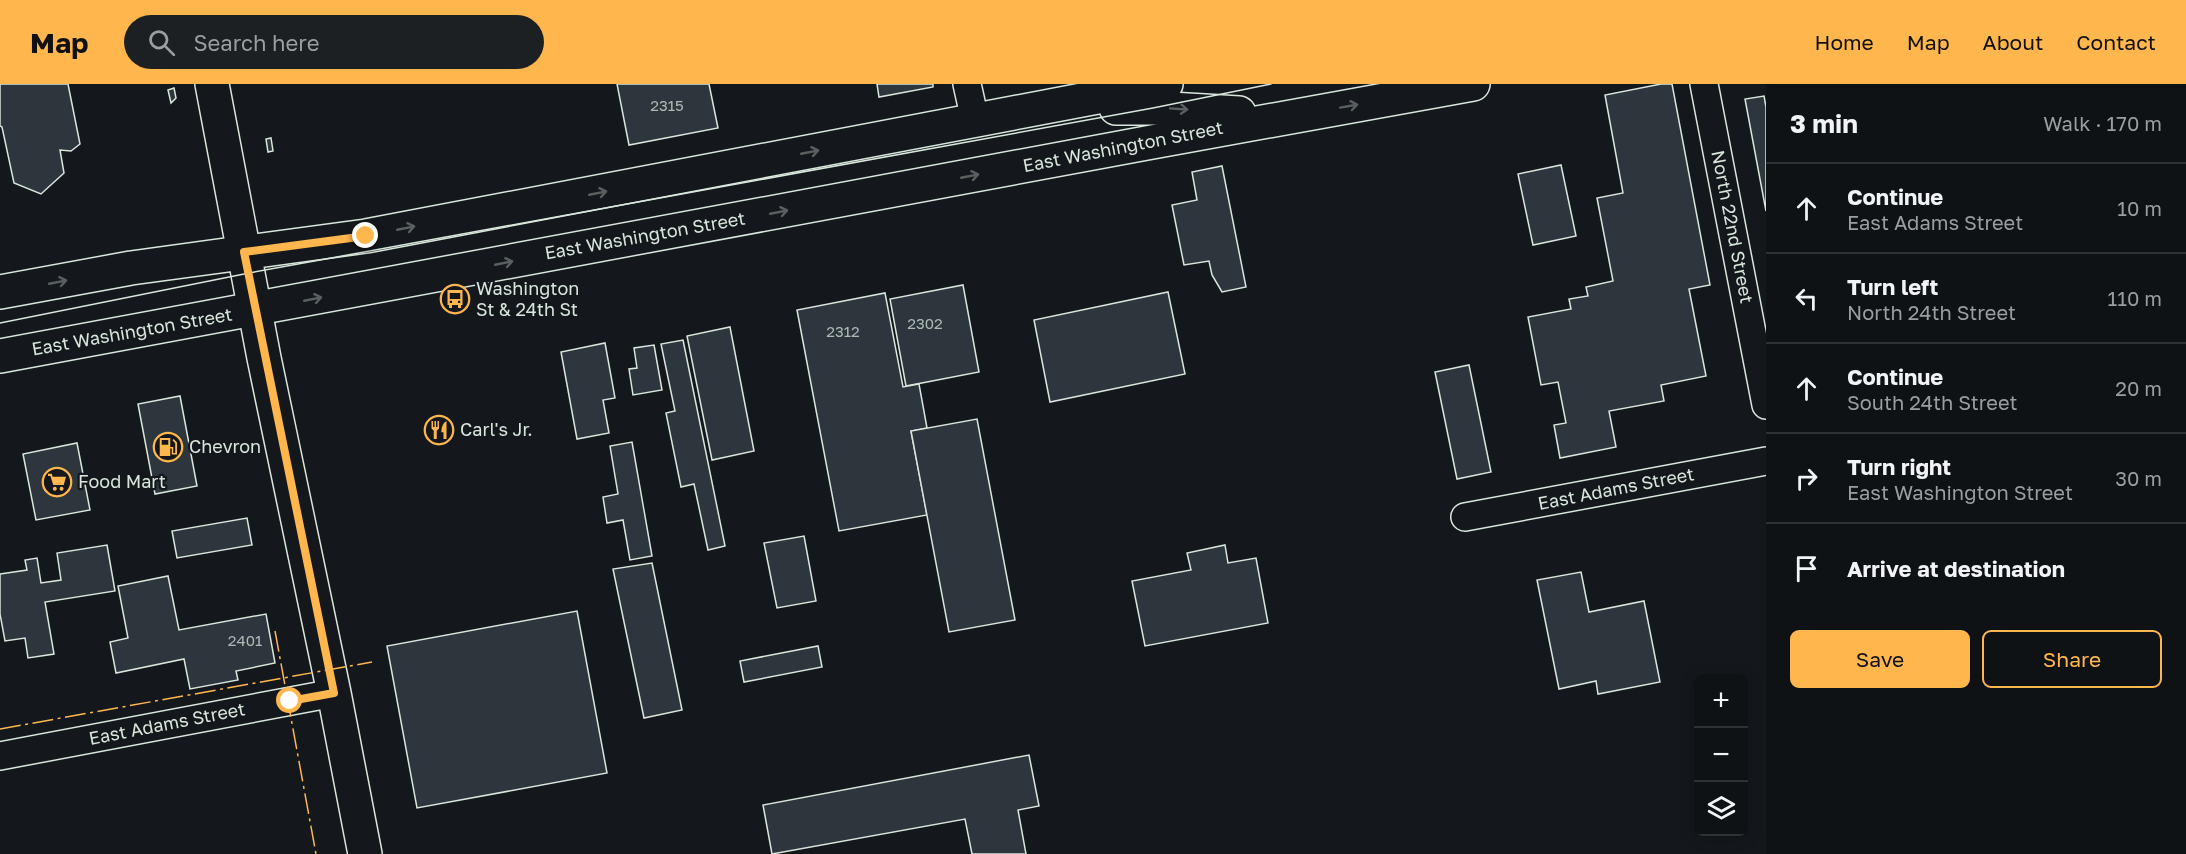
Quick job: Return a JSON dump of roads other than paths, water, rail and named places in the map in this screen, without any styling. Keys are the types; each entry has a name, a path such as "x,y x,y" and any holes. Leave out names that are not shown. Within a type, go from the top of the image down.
{"main road":[{"path":"212,84 365,854"},
{"name":"East Washington Street","path":"0,292 131,268 366,236 1166,84"},
{"name":"East Washington Street","path":"0,356 1473,84"},
{"name":"East Washington Street","path":"1037,108 1153,108 1291,116"}],"street":[{"path":"967,84 975,120"},
{"name":"North 22nd Street","path":"1704,84 1766,405"},
{"name":"East Adams Street","path":"1465,517 1766,461"},
{"name":"East Adams Street","path":"0,756 334,693"}],"tram line":[{"path":"0,323 249,273 1153,108 1271,84"}],"place":[{"name":"Washington St & 24th St","path":"455,299"},
{"name":"Carl's Jr.","path":"439,430"},
{"name":"Chevron","path":"168,447"},
{"name":"Food Mart","path":"57,482"}]}
